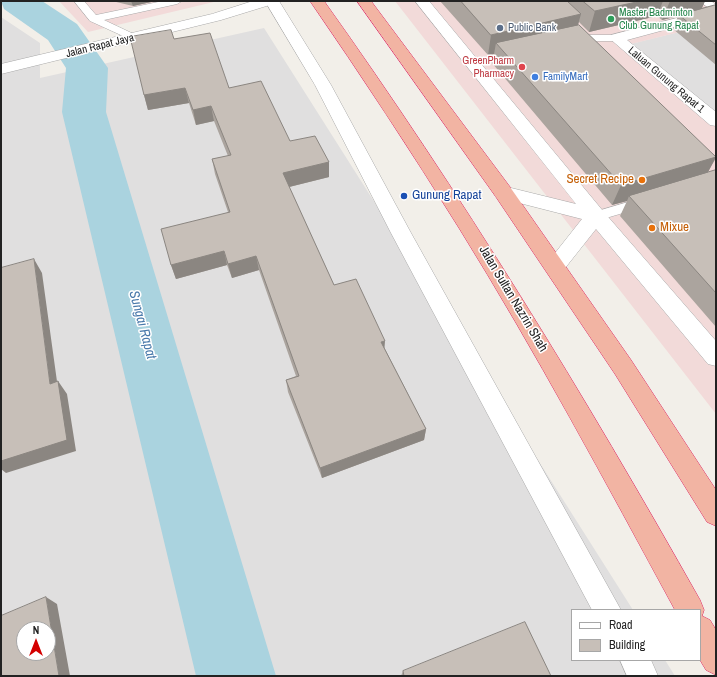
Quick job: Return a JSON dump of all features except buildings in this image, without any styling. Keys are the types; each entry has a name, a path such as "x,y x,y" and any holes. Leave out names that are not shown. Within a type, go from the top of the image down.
{"highway":[{"name":"Jalan Sultan Nazrin Shah","path":"317,1 359,60 478,240 561,381 689,609"},
{"path":"364,1 504,192 623,367 716,513"},
{"path":"701,632 716,660"}],"street":[{"name":"Jalan Rapat Jaya","path":"1,69 134,38 216,17 268,1"},
{"path":"272,1 323,85 401,233 606,609"},
{"path":"422,1 474,63 596,216 716,357"},
{"path":"616,38 716,11"},
{"name":"Laluan Gunung Rapat 1","path":"616,38 716,121"},
{"path":"504,192 596,216"},
{"path":"555,267 577,237 596,216"},
{"path":"635,661 643,676"}],"lane":[{"path":"79,1 94,18 111,28 134,38"},
{"path":"94,18 177,1"},
{"path":"704,1 716,11"},
{"path":"576,28 587,38"},
{"path":"564,43 587,38 616,38"},
{"path":"474,63 527,52"},
{"path":"596,216 656,199"}],"shaded area":[{"path":"59,1 218,1 88,32"},
{"path":"395,1 716,1 716,23 627,45 716,116 716,414"},
{"path":"1,17 40,43 40,78 264,28 632,609 571,609 571,661 666,661 675,676 1,676"},
{"path":"716,23 716,116 626,45"}],"waterway":[{"name":"Sungai Rapat","path":"17,1 63,32 87,68 84,112 236,676"}],"place":[{"name":"Master Badminton Club Gunung Rapat","path":"611,19"},
{"name":"Public Bank","path":"500,28"},
{"name":"GreenPharm Pharmacy","path":"522,67"},
{"name":"FamilyMart","path":"535,77"},
{"name":"Secret Recipe","path":"642,180"},
{"name":"Gunung Rapat","path":"404,196"},
{"name":"Mixue","path":"652,228"}]}
